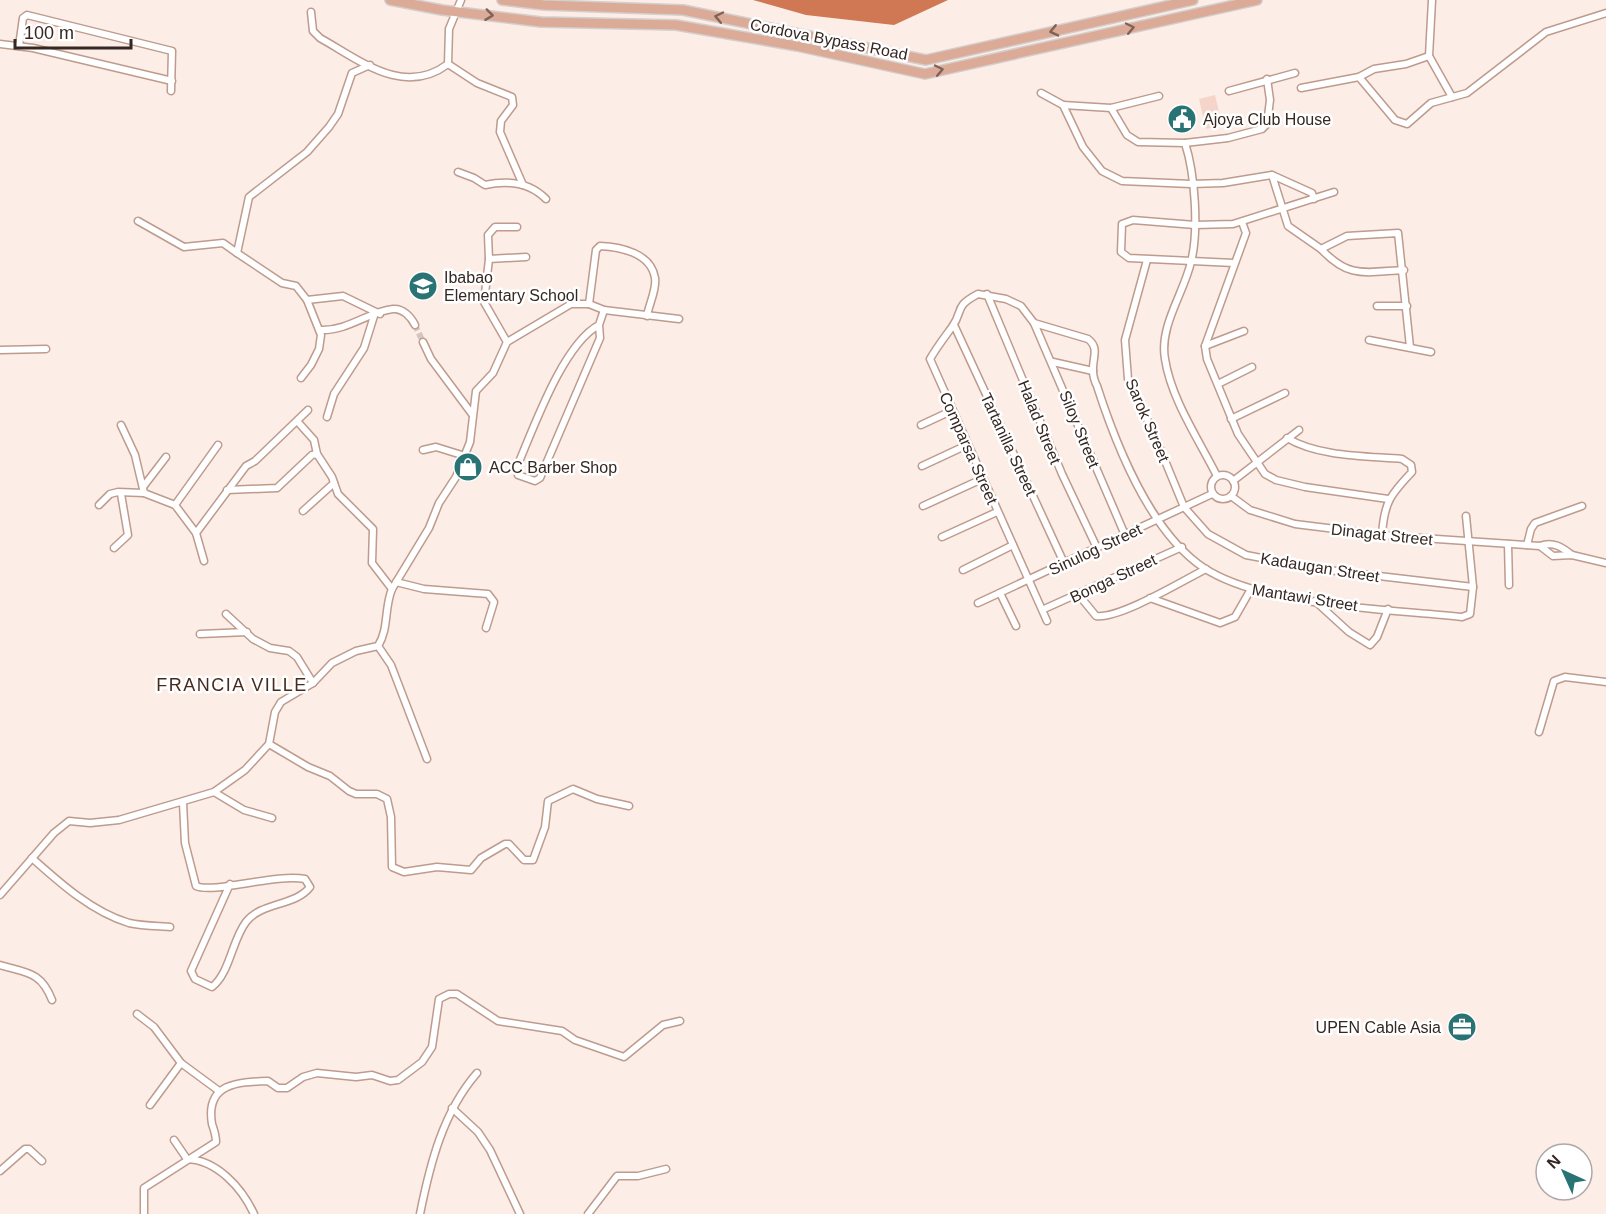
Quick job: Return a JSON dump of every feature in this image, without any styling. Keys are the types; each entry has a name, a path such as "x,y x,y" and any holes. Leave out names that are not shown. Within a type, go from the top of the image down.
{"main road":[{"name":"Cordova Bypass Road","path":"390,0 456,12 542,22 676,25 797,46 925,74 1227,3 1257,0"},
{"name":"Cordova Bypass Road","path":"502,0 544,5 684,10 926,60 1193,0"}],"street":[{"path":"448,64 449,29 461,0"},
{"path":"1432,0 1429,56 1452,97"},
{"path":"311,12 313,31 320,38 395,78 415,79 448,64"},
{"path":"1359,77 1395,120 1402,124 1411,123 1431,103 1452,97 1457,98 1467,93 1546,32 1606,13"},
{"path":"19,46 22,18 27,15 172,51 171,91"},
{"path":"0,44 19,46 172,81"},
{"path":"1301,87 1359,77 1374,69 1406,64 1429,56"},
{"path":"448,64 477,83 512,97 513,105 501,121 500,132 523,185"},
{"path":"237,253 249,197 307,152 338,114 352,73 370,65"},
{"path":"1229,91 1295,73"},
{"path":"1111,108 1131,140 1185,143 1228,138 1262,129 1269,117 1267,79"},
{"path":"1041,93 1064,105 1111,108 1159,96"},
{"path":"1064,105 1083,147 1102,171 1122,181 1223,183 1272,175 1312,194 1314,199"},
{"path":"1185,143 1195,225 1191,263 1166,335 1164,357 1171,383 1217,476"},
{"path":"458,172 485,185 513,182 531,187 546,199"},
{"path":"1272,175 1288,226 1321,249 1336,265 1354,272 1404,270"},
{"path":"1234,263 1191,263 1129,258 1121,252 1122,224 1133,220 1195,225 1242,222 1334,192"},
{"path":"138,222 184,247 223,243 282,283 297,286 307,300 321,330 319,349 301,378"},
{"path":"1242,222 1246,233 1205,346 1231,419 1256,463 1276,480 1305,487 1388,499"},
{"path":"507,342 484,302 489,260 488,235 490,230 518,227"},
{"path":"1321,249 1347,236 1398,233 1404,270 1410,347"},
{"path":"589,304 596,250 600,246 616,248 643,257 653,272 655,279 647,316"},
{"path":"489,260 526,257"},
{"name":"Sarok Street","path":"1147,260 1147,271 1125,340 1128,379 1184,507"},
{"name":"Comparsa Street","path":"987,294 978,294 968,299 958,309 954,324 941,339 930,359 997,512 1044,609 1047,621"},
{"path":"987,294 1021,306 1034,323"},
{"name":"Halad Street","path":"987,294 1062,474 1097,548"},
{"path":"307,300 343,296 377,315"},
{"path":"378,646 384,634 387,599 456,477 473,430 472,414 478,387 494,373 507,342 572,304 589,304 604,310 679,319"},
{"path":"1377,306 1407,306"},
{"path":"321,330 334,329 392,309 407,314 415,325"},
{"path":"599,325 591,330 561,367 516,469 519,475 535,481 540,478 600,338 599,325 604,310"},
{"path":"327,417 334,394 364,348 377,315"},
{"name":"Siloy Street","path":"1034,323 1125,534"},
{"name":"Mantawi Street","path":"1034,323 1091,341 1095,351 1093,371 1104,409 1131,473 1158,520 1206,569 1251,589 1315,601 1462,617 1470,614 1473,587 1466,516"},
{"name":"Tartanilla Street","path":"954,324 1064,563"},
{"path":"1205,346 1244,331"},
{"path":"1369,340 1431,352"},
{"path":"423,342 431,360 472,414"},
{"path":"0,350 46,349"},
{"path":"1053,363 1093,371"},
{"path":"1218,384 1252,367"},
{"path":"1231,419 1285,393"},
{"path":"196,533 246,466 255,461 308,410"},
{"path":"921,425 951,411"},
{"path":"297,421 314,440 317,454 325,464 338,494 373,529 372,563 392,589"},
{"path":"121,425 135,455 143,490"},
{"path":"1233,481 1299,430"},
{"path":"1287,438 1298,445 1402,459 1411,465 1412,472 1388,499 1384,509 1382,536"},
{"path":"175,505 218,445"},
{"path":"922,466 967,445"},
{"path":"423,450 436,447 465,456"},
{"path":"227,490 277,488 312,455 317,454"},
{"path":"143,490 166,457"},
{"path":"1224,475 1233,481 1235,489 1231,496 1219,500 1212,494 1210,485 1217,476 1224,475"},
{"path":"923,506 982,479"},
{"path":"303,511 334,483"},
{"path":"99,505 113,492 121,494 143,490 175,505 196,533 204,561"},
{"path":"114,548 128,535 121,494"},
{"name":"Sinulog Street","path":"978,603 1212,494"},
{"name":"Dinagat Street","path":"1231,496 1250,510 1295,524 1382,536 1470,543 1540,546 1554,544 1572,555 1606,562"},
{"path":"1527,545 1535,523 1553,514 1582,506"},
{"name":"Kadaugan Street","path":"1184,507 1208,534 1246,555 1329,571 1473,587"},
{"path":"942,537 997,512"},
{"path":"1508,544 1509,585"},
{"path":"963,570 1013,545"},
{"name":"Dinagat Street","path":"1540,546 1550,555 1562,557 1572,555"},
{"name":"Bonga Street","path":"1044,609 1182,547"},
{"path":"1078,594 1096,616 1106,617 1150,598 1206,569"},
{"path":"396,582 424,590 488,594 494,602 486,628"},
{"path":"1150,598 1220,623 1235,617 1251,589"},
{"path":"1000,593 1016,627"},
{"path":"1315,601 1349,632 1370,645 1377,638 1388,609"},
{"path":"226,614 270,648 289,651 301,661 313,683"},
{"path":"200,634 247,632"},
{"path":"0,895 54,833 69,821 90,823 119,820 214,792 245,770 269,744 277,706 313,683 332,663 357,651 378,646"},
{"path":"378,646 391,665 427,759"},
{"path":"1539,732 1554,681 1565,677 1606,682"},
{"path":"269,744 308,767 330,776 349,791 356,794 377,794 387,800 391,817 392,867 404,872 437,867 471,870 481,858 505,844 508,844 524,860 533,860 545,827 548,801 573,789 597,799 629,806"},
{"path":"214,792 244,810 272,818"},
{"path":"183,803 185,843 193,883 201,888 230,884 295,877 305,879 310,887 297,897 259,913 245,922 219,978 212,987 195,979 191,971 230,884"},
{"path":"32,858 66,887 104,912 129,922 170,927"},
{"path":"0,965 19,968 40,980 47,987 52,1000"},
{"path":"144,1214 144,1188 216,1142 212,1123 219,1091 226,1086 268,1081 278,1088 287,1088 303,1077 317,1073 356,1077 372,1075 390,1081 398,1080 422,1062 432,1047 439,999 449,994 457,994 470,1001 485,1015 498,1021 562,1031 575,1040 624,1057 663,1025 680,1021"},
{"path":"137,1014 154,1027 180,1063 219,1091"},
{"path":"150,1105 180,1063"},
{"path":"420,1214 436,1149 452,1108 463,1089 477,1073"},
{"path":"452,1108 478,1132 490,1150 520,1214"},
{"path":"174,1140 187,1159"},
{"path":"0,1171 25,1149 29,1149 42,1161"},
{"path":"187,1159 198,1159 216,1167 248,1201 254,1214"},
{"path":"588,1214 616,1176 638,1176 666,1169"}],"shaded area":[{"path":"753,0 948,0 894,25 806,15"},
{"path":"1215,95 1222,125 1206,129 1199,99"}],"tunnel":[{"path":"415,325 423,342"}],"place":[{"name":"Ajoya Club House","path":"1182,119"},
{"name":"Ibabao Elementary School","path":"423,286"},
{"name":"ACC Barber Shop","path":"468,467"},
{"name":"UPEN Cable Asia","path":"1462,1027"}],"district":[{"name":"FRANCIA VILLE","path":"232,685"}]}
